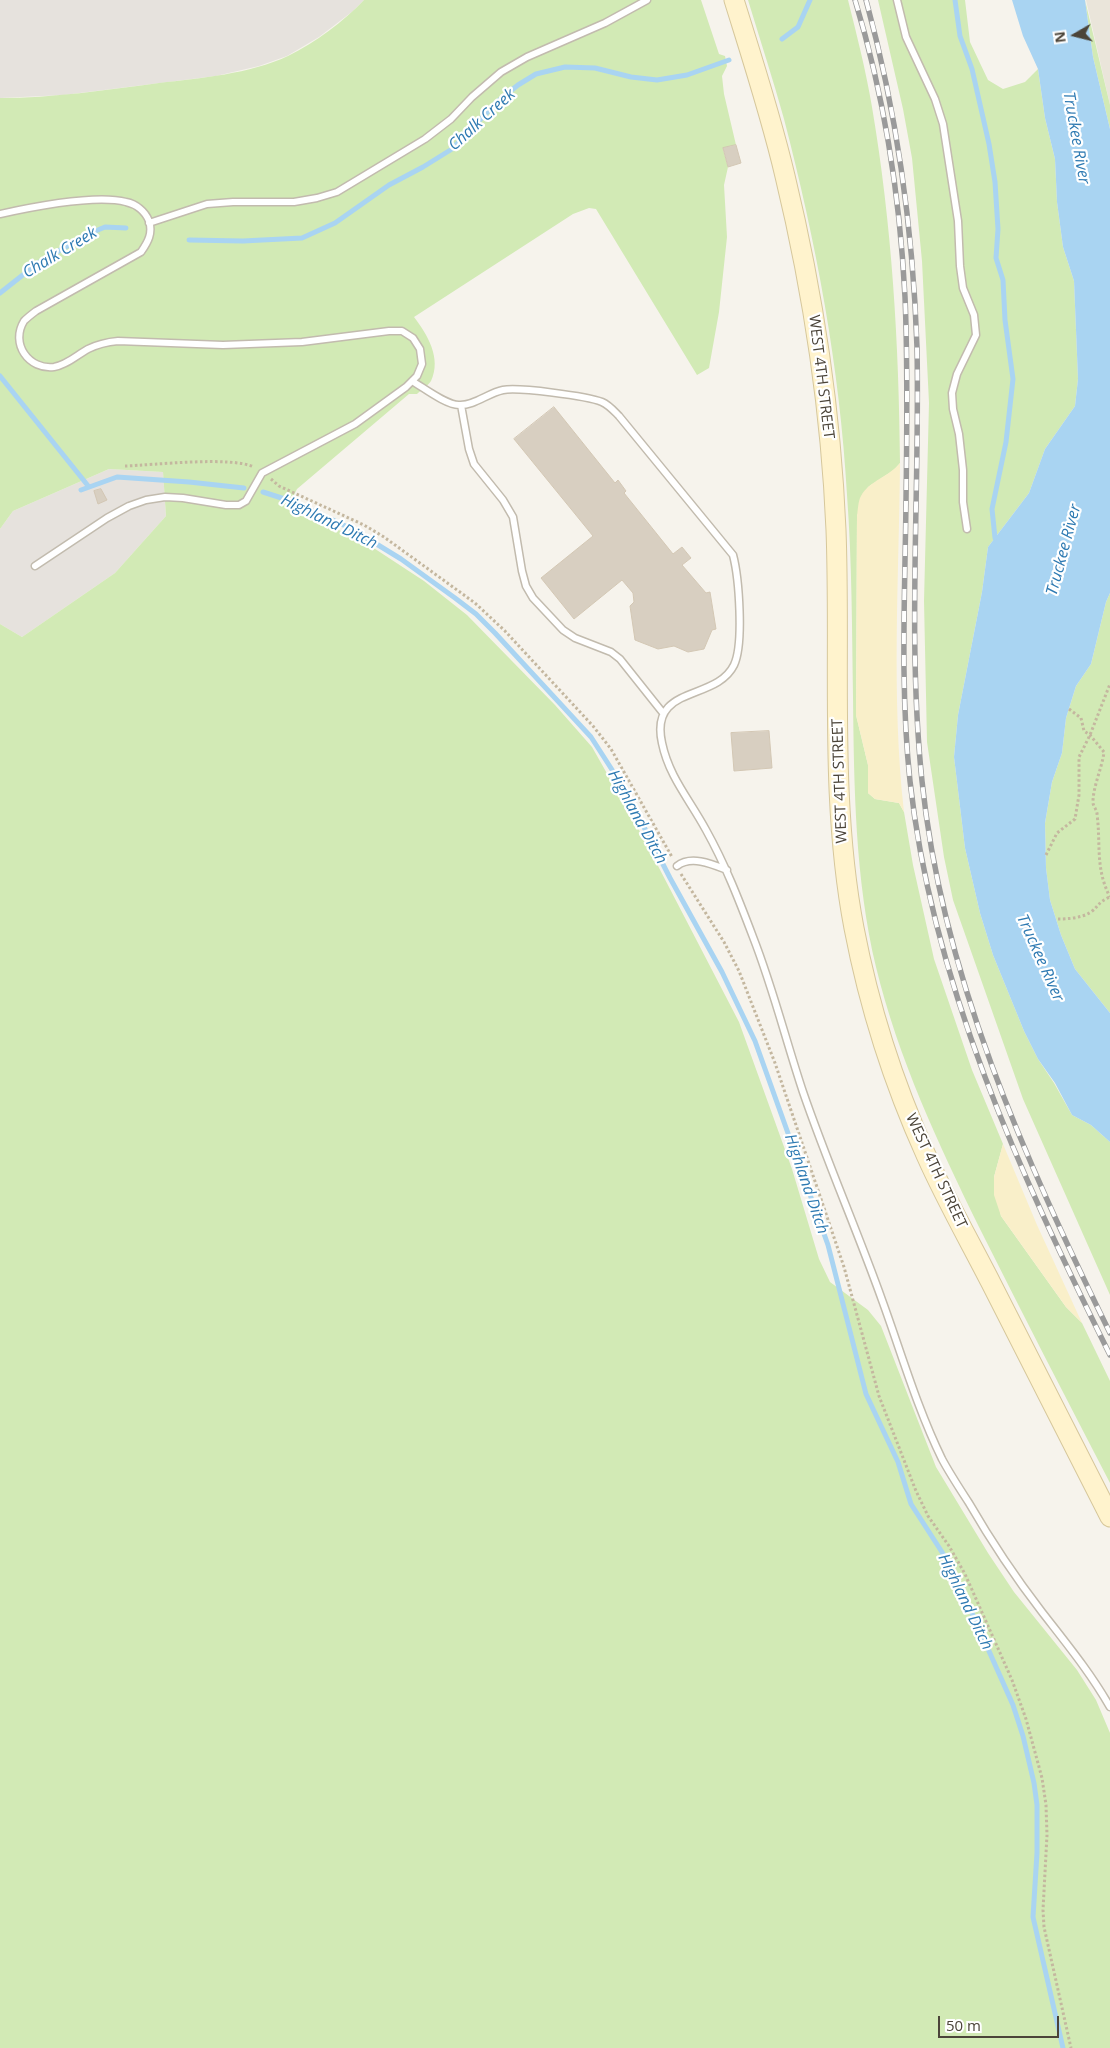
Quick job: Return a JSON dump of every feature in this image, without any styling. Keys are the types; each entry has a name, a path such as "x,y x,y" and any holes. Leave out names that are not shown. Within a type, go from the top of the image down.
{"main road":[{"name":"WEST 4TH STREET","path":"734,0 785,174 814,314 824,390 836,532 838,775 841,828 853,926 872,1008 890,1066 928,1159 1110,1517"}],"lane":[{"path":"149,223 207,204 294,202 337,192 425,139 501,72 527,58 605,23 647,0"},
{"path":"897,0 906,37 935,98 943,124 958,221 963,288 974,315 976,335 957,374 952,392 963,470 963,502 967,529"},
{"path":"0,214 68,202 97,200 126,202 139,208 147,217 152,228 148,242 141,252 36,311 24,321 20,336 20,349 27,360 41,366 54,367 66,363 90,348 104,342 224,345 302,342 389,331 402,331 413,338 420,349 422,364 417,376 412,381 354,424 262,473 246,501 239,505 165,497 146,500 129,506 107,518 35,566"},
{"path":"412,381 451,404 461,405 491,394 512,389 574,396 602,402 619,416 732,555 738,580 738,639 734,664 722,678 680,698 663,713 660,724 661,741 673,778 698,815 727,870 765,966 803,1092 942,1459 1002,1558 1093,1676 1110,1707"},
{"path":"461,405 469,449 474,464 514,517 522,571 526,586 533,598 563,630 575,638 611,652 620,660 663,713"},
{"path":"677,866 684,862 697,861 709,863 727,870"}],"path":[{"path":"125,466 229,462 247,464 279,486 364,525 384,537 475,603 505,631 593,726 611,749 739,971 775,1063 844,1267 879,1396 916,1491 928,1516 949,1546 965,1574 1012,1680 1026,1719 1042,1778 1046,1805 1044,1928 1071,2048"},
{"path":"1046,855 1057,832 1075,819 1079,795 1079,757 1090,735 1110,684"},
{"path":"1058,920 1076,918 1091,912 1095,906 1110,897 1101,878 1099,868 1097,812 1092,804 1104,752 1090,735 1084,731 1081,718 1069,709"}],"shaded area":[{"path":"0,0 364,0 353,11 319,37 287,56 259,66 216,76 64,95 0,98"},
{"path":"1086,0 1110,0 1110,105"},
{"path":"109,469 163,472 166,516 115,573 22,637 0,624 0,529 13,511"}],"green space":[{"path":"364,0 701,0 719,54 725,56 727,66 722,76 724,94 736,145 723,149 728,167 724,185 727,237 719,312 709,368 697,375 596,209 589,208 573,214 414,317 432,347 435,364 431,381 417,394 409,394 297,489 288,507 363,541 424,581 467,615 555,705 592,747 643,837 739,1022 792,1169 819,1259 830,1282 868,1310 881,1326 936,1467 1014,1592 1077,1670 1096,1700 1110,1733 1110,2048 0,2048 0,624 22,637 115,573 166,516 163,472 109,469 13,511 0,529 0,98 40,97 99,91 208,77 258,67 288,56 319,38 338,24"},
{"path":"748,0 848,0 858,40 872,107 885,196 896,329 900,463 894,470 868,487 857,516 856,715 868,765 868,793 875,799 899,803 904,812 913,865 934,959 972,1070 1003,1144 994,1177 1001,1216 1066,1307 1082,1323 1110,1381 1110,1483 979,1227 934,1132 907,1067 876,967 864,900 857,833 850,545 839,400 825,306 796,165"},
{"path":"878,0 965,0 970,42 988,80 1003,89 1025,82 1038,69 1045,118 1055,159 1057,202 1063,247 1074,281 1078,379 1075,406 1045,449 1029,493 988,547 982,592 958,715 954,757 965,848 980,913 993,955 1024,1031 1038,1059 1072,1115 1091,1125 1110,1142 1110,1295 1023,1099 953,900 944,857 927,742 924,601 929,403 922,261 912,158 903,109"},
{"path":"1085,0 1110,105 1110,129 1093,57"},
{"path":"1110,593 1110,1013 1075,969 1061,935 1050,900 1046,868 1045,823 1052,782 1062,753 1066,718 1076,686 1091,664 1106,602"}],"sand":[{"path":"900,463 897,681 900,768 904,812 899,803 875,799 868,793 868,765 856,715 857,516 859,503 861,496 869,486 891,472"},
{"path":"1003,1144 1037,1225 1082,1323 1066,1307 1001,1216 994,1195 994,1177"}],"water":[{"name":"Truckee River","path":"1012,0 1085,0 1093,57 1110,129 1110,593 1106,602 1091,664 1076,686 1066,718 1062,753 1052,782 1045,823 1046,868 1050,900 1061,935 1075,969 1110,1013 1110,1142 1091,1125 1072,1115 1055,1083 1038,1059 1024,1031 993,955 980,913 965,848 954,757 958,715 982,592 988,547 1029,493 1045,449 1075,406 1078,379 1074,281 1063,247 1057,202 1055,159 1045,118 1038,69 1023,36"}],"building":[{"path":"736,145 741,163 728,167 723,148"},
{"path":"554,407 615,483 618,480 626,491 624,493 673,554 682,547 691,558 682,565 706,593 710,592 716,629 712,630 704,649 688,652 674,646 658,649 635,640 630,606 634,602 633,593 622,580 574,619 541,578 593,536 514,439"},
{"path":"101,489 107,500 98,504 94,491"},
{"path":"769,731 772,768 734,771 731,733"}],"waterway":[{"name":"Chalk Creek","path":"782,39 798,27 810,0"},
{"path":"955,0 960,36 972,69 989,144 995,182 998,229 996,258 1003,280 1005,320 1013,379 1006,442 992,509 995,538"},
{"name":"Chalk Creek","path":"189,240 243,241 302,238 335,223 389,185 452,149 497,102 518,85 536,74 565,67 595,68 631,77 657,80 687,75 729,60"},
{"name":"Chalk Creek","path":"0,293 38,263 86,235 105,227 126,228"},
{"path":"0,376 89,487"},
{"name":"Highland Ditch","path":"81,490 117,477 244,488"},
{"name":"Highland Ditch","path":"263,492 294,502 352,529 401,559 455,598 476,614 495,633 591,737 625,790 670,878 722,972 755,1041 828,1245 866,1394 898,1462 911,1504 956,1577 1013,1705 1023,1736 1037,1805 1037,1853 1033,1917 1063,2048"}],"railway":[{"path":"855,0 874,73 889,147 903,260 907,374 905,711 910,781 921,856 938,931 959,1004 985,1077 1013,1148 1044,1218 1110,1355"},
{"path":"866,0 895,129 912,259 917,347 915,673 922,781 932,854 948,925 968,995 992,1065 1018,1133 1110,1333"}]}
